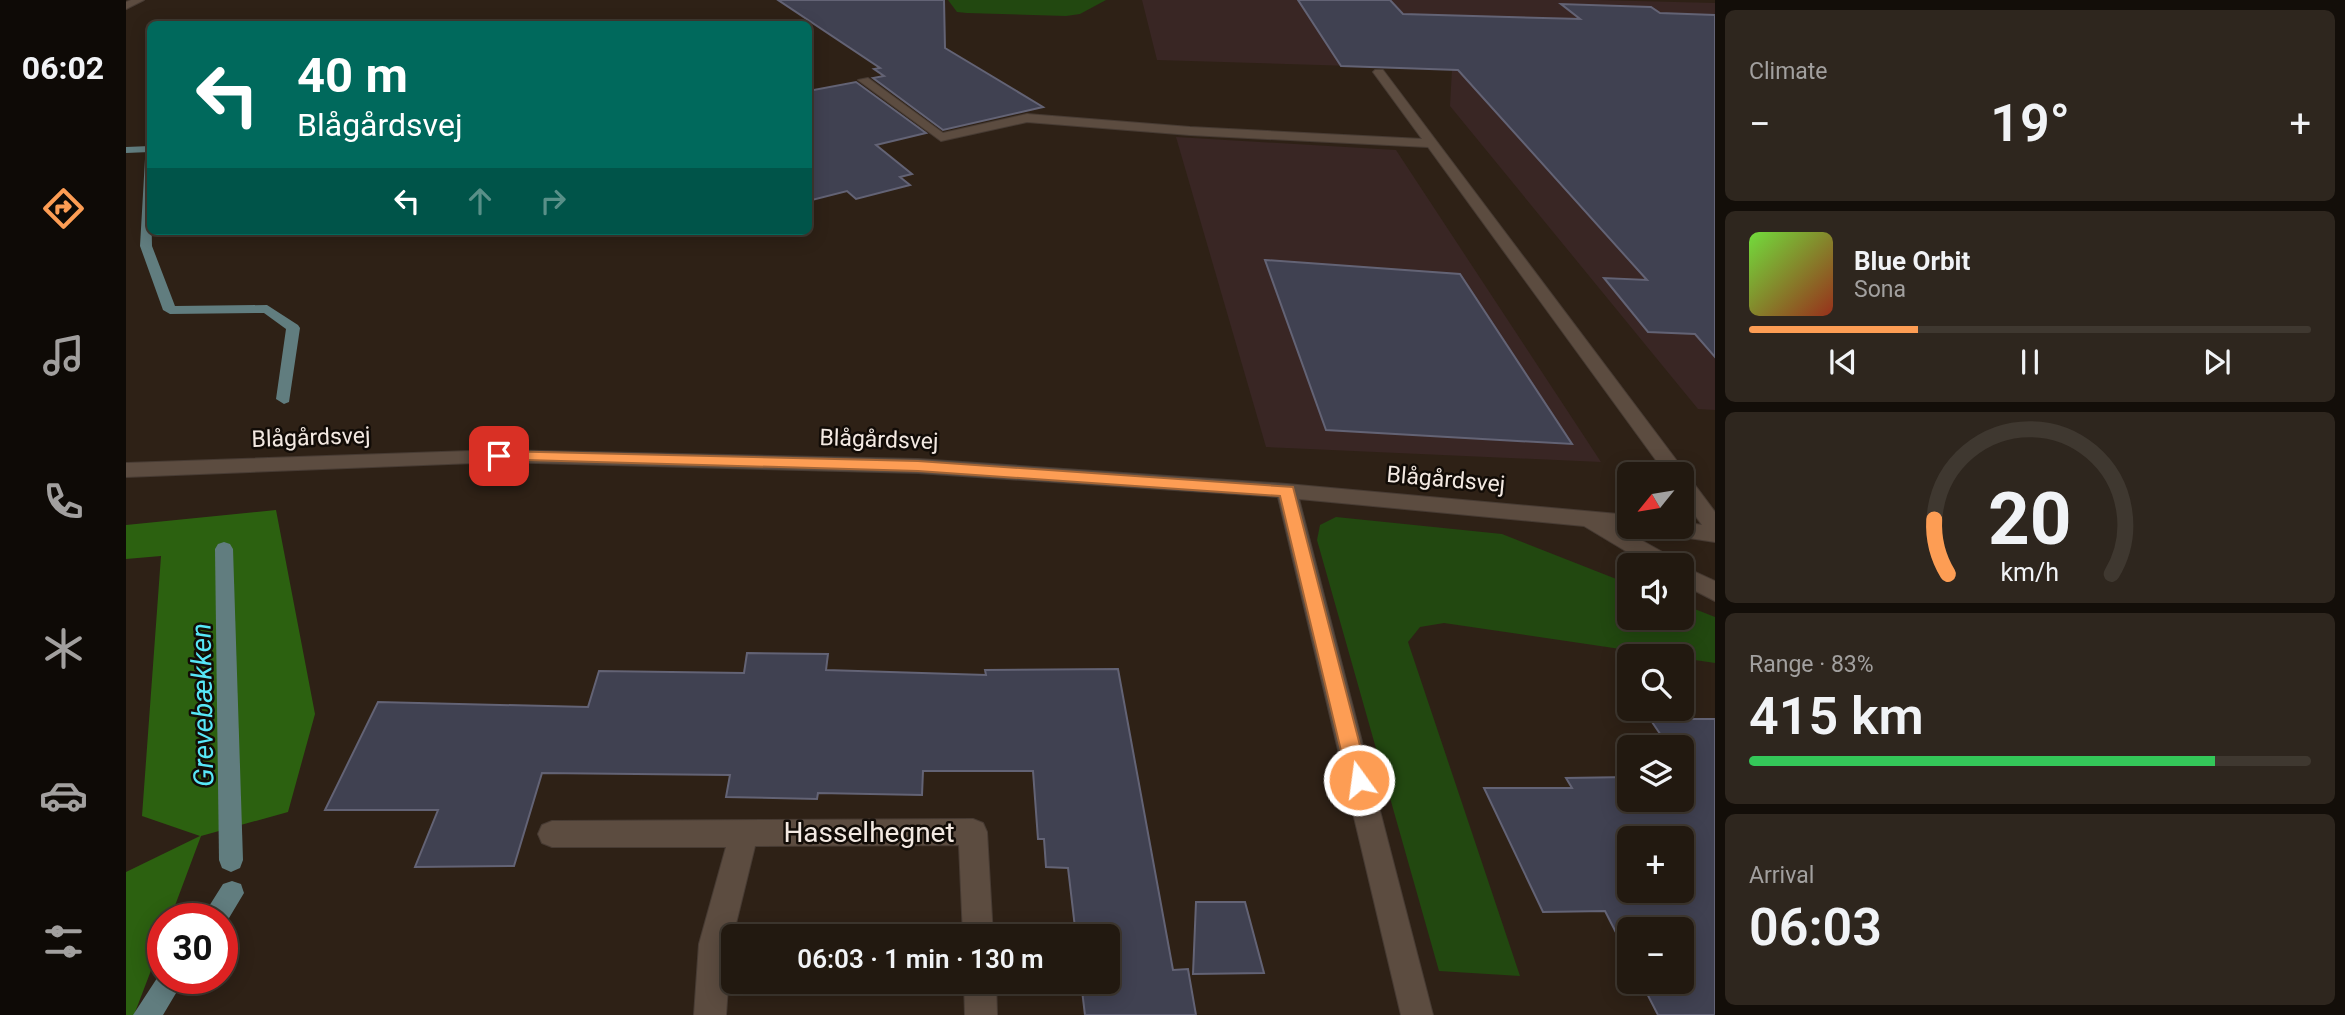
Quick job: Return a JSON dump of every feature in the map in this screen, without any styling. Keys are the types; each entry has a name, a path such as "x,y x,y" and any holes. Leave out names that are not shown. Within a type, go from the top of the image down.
{"street":[{"path":"126,6 139,0"},
{"path":"1379,72 1667,462"},
{"path":"864,80 941,137 1027,118 1190,131 1432,143"},
{"name":"Blågårdsvej","path":"126,470 499,456 918,466 1287,491 1617,522"},
{"path":"1287,491 1417,1015"},
{"path":"1694,498 1715,527"},
{"path":"1581,517 1646,553"},
{"path":"1694,531 1715,534"},
{"path":"1694,581 1715,592"},
{"name":"Hasselhegnet","path":"552,834 973,832 977,924"},
{"path":"710,1015 715,944 744,833"},
{"path":"980,994 981,1015"}],"shaded area":[{"path":"1142,0 1598,0 1715,3 1715,410 1698,409 1450,106 1452,69 1157,60"},
{"path":"1176,137 1396,150 1601,462 1266,447"}],"green space":[{"path":"948,0 1106,0 1080,14 1066,16 957,12"},
{"path":"276,510 315,714 288,812 201,836 176,903 147,903 147,981 134,1015 126,1015 126,872 200,836 142,816 161,556 126,559 126,525"},
{"path":"1336,517 1502,534 1617,579 1617,630 1694,630 1694,609 1715,617 1715,663 1694,660 1694,644 1617,644 1617,649 1444,623 1420,627 1408,642 1520,976 1439,971 1317,540 1320,525"}],"building":[{"path":"778,0 944,0 945,48 1043,107 943,130 873,78 884,76 874,69 880,68"},
{"path":"1298,0 1390,0 1403,14 1580,19 1561,4 1651,7 1660,13 1715,15 1715,357 1695,334 1648,332 1604,278 1647,280 1458,70 1341,66"},
{"path":"856,82 926,133 876,145 912,174 900,177 910,185 856,199 847,191 812,200 812,90"},
{"path":"1265,260 1460,274 1572,444 1326,430"},
{"path":"747,653 828,654 826,670 986,675 985,670 1118,669 1173,970 1188,969 1196,1015 1085,1015 1082,994 1120,994 1120,924 1075,924 1068,868 1046,867 1044,839 1038,839 1033,771 923,771 922,795 818,793 817,799 726,797 730,775 542,773 514,866 415,867 438,810 325,810 378,702 588,707 599,671 744,673"},
{"path":"1715,719 1715,1015 1658,1015 1647,994 1694,994 1694,917 1617,917 1617,934 1605,911 1543,912 1484,788 1572,788 1566,778 1617,777 1617,812 1694,812 1694,735 1661,735 1651,721"},
{"path":"1196,902 1245,902 1264,973 1193,974"}],"waterway":[{"name":"Grevebækken","path":"126,150 147,149"},
{"name":"Grevebækken","path":"147,224 146,246 170,310 267,309 293,328 284,399"},
{"name":"Grevebækken","path":"224,549 231,860"},
{"name":"Grevebækken","path":"225,903 232,893"},
{"name":"Grevebækken","path":"147,1015 161,994"}],"route":[{"path":"499,456 918,466 1287,491 1359,780"}]}
